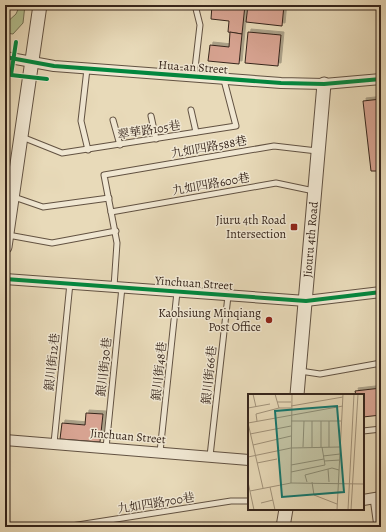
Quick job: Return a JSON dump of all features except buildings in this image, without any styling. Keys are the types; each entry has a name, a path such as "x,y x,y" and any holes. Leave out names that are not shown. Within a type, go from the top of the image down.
{"street":[{"path":"6,241 40,5"},
{"name":"Hua-an Street","path":"5,57 87,69 224,80 324,84 381,79"},
{"name":"Jiouru 4th Road","path":"297,394 324,84"},
{"name":"Yinchuan Street","path":"5,279 306,301 381,292"},
{"name":"Jinchuan Street","path":"5,440 248,460"},
{"path":"283,527 286,510"}],"lane":[{"path":"194,78 200,25 195,5"},
{"path":"87,69 81,121 88,150"},
{"name":"翠華路105巷","path":"22,137 62,153 236,126 224,80"},
{"path":"191,110 196,132"},
{"path":"151,116 156,139"},
{"path":"112,120 120,145"},
{"name":"九如四路588巷","path":"104,175 274,146 318,151"},
{"name":"銀川街30巷","path":"104,175 116,231 118,287 106,448"},
{"name":"九如四路600巷","path":"111,212 276,183 315,191"},
{"path":"13,196 43,207 109,198"},
{"path":"6,241 52,244 116,231"},
{"name":"銀川街12巷","path":"54,443 70,284"},
{"name":"銀川街48巷","path":"160,452 177,292"},
{"name":"銀川街66巷","path":"210,456 228,296"},
{"path":"299,371 320,374 381,363"},
{"path":"364,431 381,429"},
{"path":"372,498 377,527"},
{"name":"九如四路700巷","path":"65,527 231,502 248,501"}],"green space":[{"path":"20,5 25,5 23,23 13,34 5,33 5,24 16,14"}],"cycle path":[{"path":"16,42 11,75 47,79"},
{"path":"5,57 54,66 281,83 324,84 381,79"},
{"path":"5,279 306,301 381,292"}],"place":[{"name":"Jiuru 4th Road Intersection","path":"294,227"},
{"name":"Kaohsiung Minqiang Post Office","path":"269,320"}]}
